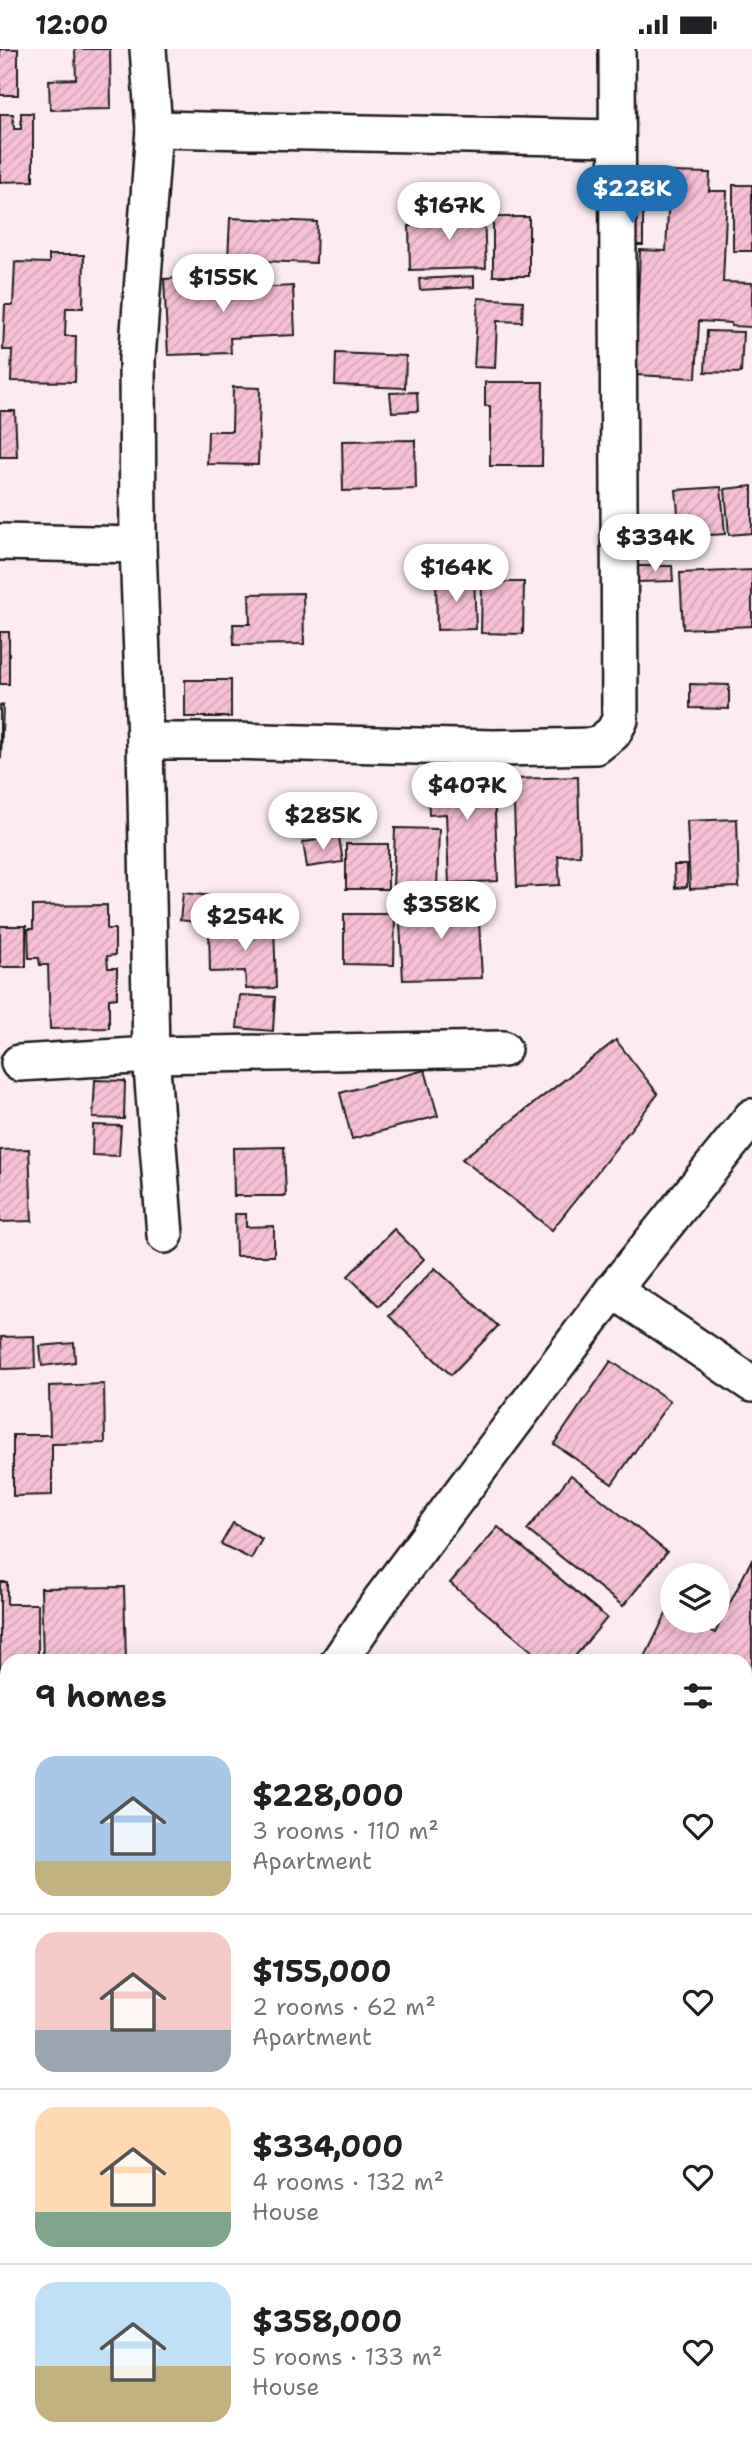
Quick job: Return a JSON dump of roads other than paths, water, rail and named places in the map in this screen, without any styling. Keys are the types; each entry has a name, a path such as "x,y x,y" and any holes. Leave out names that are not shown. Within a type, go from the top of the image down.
{"street":[{"path":"148,49 154,129 136,359 138,545 151,1055 165,1235"},
{"path":"145,741 494,748 596,746 613,733 620,720 621,699 617,49"},
{"path":"154,129 616,138"},
{"path":"0,542 138,545"},
{"path":"19,1063 151,1055 503,1049"},
{"path":"344,1654 380,1601 613,1290 752,1117"},
{"path":"613,1290 752,1384"}]}
